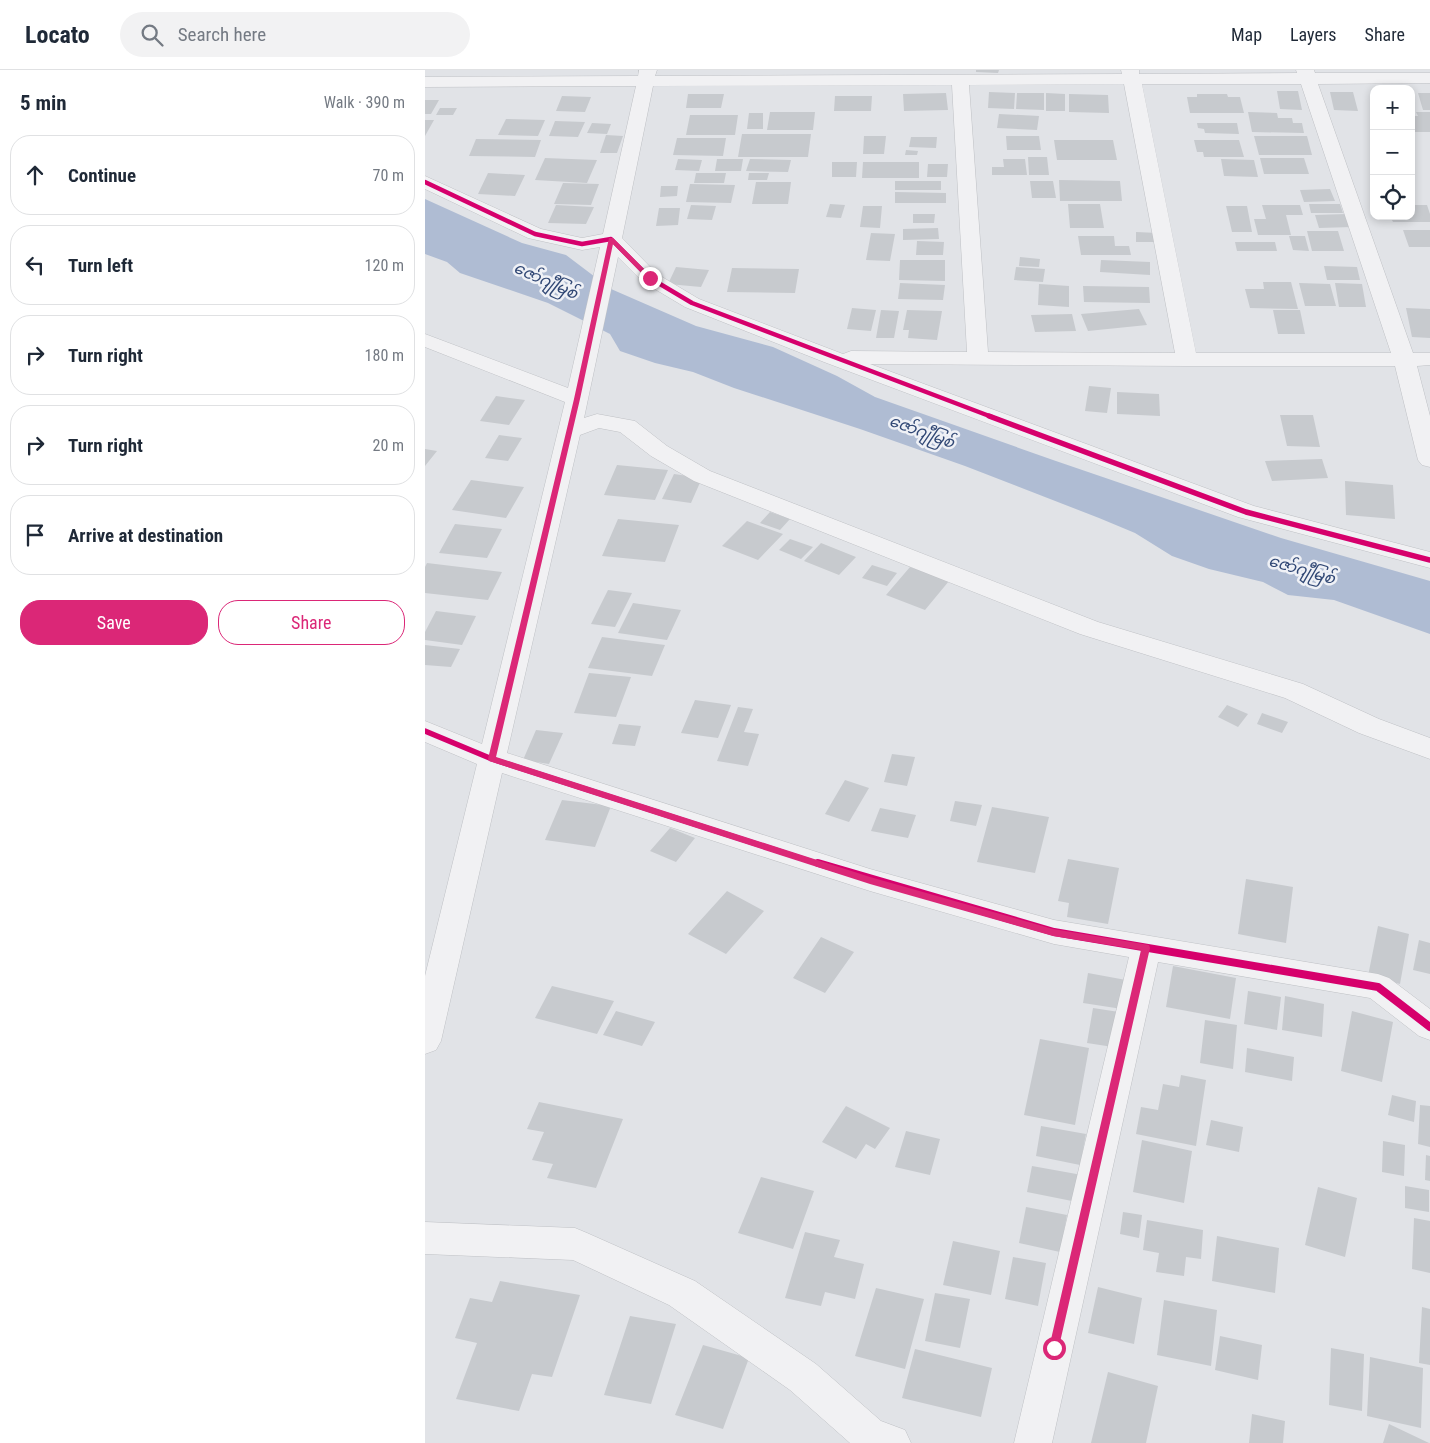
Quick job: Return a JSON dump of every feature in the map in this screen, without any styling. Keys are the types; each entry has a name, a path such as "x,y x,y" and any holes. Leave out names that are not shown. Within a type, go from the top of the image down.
{"street":[{"path":"1306,74 1404,359 1430,460"},
{"path":"425,82 476,76 828,75 960,80 1131,75 1306,74 1430,78"},
{"path":"1131,75 1187,360"},
{"path":"425,1041 577,399 647,76"},
{"path":"960,80 978,358"},
{"path":"425,182 535,234 609,248 650,278 692,302 832,357 1246,512 1430,560"},
{"path":"425,340 577,399"},
{"path":"832,357 1187,360 1430,359"},
{"path":"569,431 597,421 627,426 659,451 703,476 1089,628 1293,691 1369,726 1430,749"},
{"path":"425,731 492,759 870,880 1053,932 1378,987 1430,1027"},
{"path":"1033,1443 1146,948"},
{"path":"425,1238 575,1244 683,1293 803,1377 871,1437 892,1443"}],"water":[{"name":"ဇော်ဂျီမြစ်","path":"425,199 522,243 566,255 611,289 696,326 773,347 837,376 875,397 1281,538 1430,581 1430,634 1334,600 1288,595 1263,582 1209,569 1172,556 1135,533 965,466 734,388 693,372 655,363 620,351 610,334 548,303 460,273 447,262 425,254"}],"building":[{"path":"976,70 999,70 998,73 976,72"},
{"path":"1277,91 1298,91 1302,110 1280,109"},
{"path":"989,92 1015,93 1014,109 988,108"},
{"path":"1330,92 1353,92 1358,111 1334,110"},
{"path":"946,93 948,110 904,111 903,94"},
{"path":"1017,93 1044,93 1044,110 1016,109"},
{"path":"1046,93 1065,94 1065,111 1046,111"},
{"path":"1418,93 1430,93 1430,110 1423,110"},
{"path":"688,94 724,94 721,108 686,108"},
{"path":"1069,94 1108,95 1109,113 1069,112"},
{"path":"1197,94 1227,94 1228,97 1240,97 1244,113 1190,113 1187,97 1197,97"},
{"path":"562,96 591,97 585,112 556,111"},
{"path":"835,96 872,96 871,111 834,111"},
{"path":"425,100 439,100 431,114 425,114"},
{"path":"440,108 457,108 453,115 436,115"},
{"path":"770,112 815,112 813,130 767,130"},
{"path":"1248,112 1277,113 1278,118 1292,118 1293,123 1302,123 1304,133 1252,132"},
{"path":"1416,112 1430,112 1430,132 1415,132 1415,116 1418,116"},
{"path":"749,113 763,113 763,129 747,129"},
{"path":"999,114 1039,116 1037,130 997,128"},
{"path":"690,115 738,115 735,135 686,135"},
{"path":"506,119 545,120 538,136 498,135"},
{"path":"425,120 434,120 425,136"},
{"path":"555,121 585,122 578,137 549,136"},
{"path":"592,123 611,124 607,134 587,133"},
{"path":"1197,123 1237,123 1239,134 1205,133 1204,129 1198,128"},
{"path":"742,134 811,134 808,157 738,157"},
{"path":"606,135 623,136 617,153 600,153"},
{"path":"864,136 886,136 884,154 863,154"},
{"path":"1006,136 1039,136 1041,150 1007,150"},
{"path":"1254,136 1307,136 1312,155 1259,155"},
{"path":"911,137 937,137 936,148 909,147"},
{"path":"677,138 726,138 723,156 673,155"},
{"path":"476,139 541,140 535,157 469,156"},
{"path":"1054,140 1113,140 1117,160 1057,160"},
{"path":"1194,140 1239,140 1244,157 1204,157 1203,152 1197,152"},
{"path":"906,150 918,151 917,155 905,155"},
{"path":"1028,157 1047,157 1049,175 1029,175"},
{"path":"545,158 597,160 587,183 535,180"},
{"path":"1260,158 1304,158 1309,174 1264,174"},
{"path":"678,159 702,160 699,171 675,170"},
{"path":"717,159 743,159 741,171 715,171"},
{"path":"750,159 791,160 788,172 746,171"},
{"path":"1003,159 1025,159 1027,175 992,175 992,167 1004,167"},
{"path":"1221,159 1254,160 1258,177 1224,176"},
{"path":"832,162 857,162 856,177 832,177"},
{"path":"863,162 919,162 919,178 862,178"},
{"path":"928,164 948,164 947,177 927,177"},
{"path":"488,173 525,175 515,196 478,194"},
{"path":"696,173 726,173 724,183 694,183"},
{"path":"749,173 769,173 767,180 748,180"},
{"path":"1059,180 1120,181 1122,201 1060,201"},
{"path":"895,181 941,181 941,190 895,190"},
{"path":"1030,181 1053,181 1056,198 1032,198"},
{"path":"756,182 791,182 788,204 752,204"},
{"path":"563,183 599,184 591,205 554,204"},
{"path":"690,184 735,185 731,203 686,202"},
{"path":"661,186 678,186 677,196 660,197"},
{"path":"1330,189 1335,201 1304,202 1300,190"},
{"path":"895,192 946,193 946,203 895,203"},
{"path":"830,204 845,205 841,218 826,217"},
{"path":"1068,204 1100,204 1104,228 1070,228"},
{"path":"1309,204 1340,204 1343,213 1311,213"},
{"path":"556,205 594,207 586,224 548,223"},
{"path":"691,205 716,206 712,220 687,219"},
{"path":"1262,205 1300,205 1303,215 1286,215 1291,235 1258,235 1254,219 1266,219"},
{"path":"1415,205 1427,205 1430,222 1393,222 1392,220 1415,220"},
{"path":"863,206 882,206 880,228 860,227"},
{"path":"1226,206 1247,206 1252,232 1232,232"},
{"path":"659,208 680,208 678,225 656,226"},
{"path":"913,214 935,214 934,223 913,223"},
{"path":"1347,214 1352,227 1319,228 1315,215"},
{"path":"938,228 939,239 903,240 903,229"},
{"path":"1403,230 1430,230 1430,247 1409,247"},
{"path":"1307,231 1338,231 1344,251 1312,251"},
{"path":"1136,232 1158,233 1158,242 1136,242"},
{"path":"871,233 895,234 890,261 866,260"},
{"path":"1078,236 1114,236 1115,246 1129,246 1131,255 1081,255"},
{"path":"1289,236 1305,236 1309,251 1293,250"},
{"path":"917,241 944,242 943,255 916,255"},
{"path":"1235,242 1275,242 1277,251 1237,251"},
{"path":"1020,257 1040,259 1039,267 1019,266"},
{"path":"900,260 945,260 945,281 899,280"},
{"path":"1101,260 1150,262 1150,275 1100,272"},
{"path":"1324,266 1357,267 1360,280 1327,280"},
{"path":"676,267 709,270 701,287 668,284"},
{"path":"1016,267 1045,269 1043,282 1014,280"},
{"path":"732,268 799,269 795,293 727,292"},
{"path":"1263,282 1291,282 1298,309 1250,308 1245,289 1264,289"},
{"path":"900,283 945,285 943,300 898,299"},
{"path":"1299,283 1330,284 1336,306 1305,306"},
{"path":"1335,283 1362,284 1366,307 1339,307"},
{"path":"1039,284 1069,286 1069,307 1038,305"},
{"path":"1083,286 1149,287 1150,303 1084,302"},
{"path":"852,308 876,310 871,331 847,329"},
{"path":"1406,308 1430,309 1430,338 1412,337"},
{"path":"1139,309 1147,325 1088,331 1081,314"},
{"path":"881,310 899,311 894,338 876,338"},
{"path":"907,310 942,311 937,340 908,338 909,330 903,330"},
{"path":"1273,310 1300,310 1305,334 1278,334"},
{"path":"1072,314 1076,331 1035,332 1031,315"},
{"path":"1089,386 1111,388 1107,413 1085,411"},
{"path":"1117,392 1159,394 1160,416 1117,414"},
{"path":"496,396 525,400 509,425 480,421"},
{"path":"1280,415 1313,415 1320,447 1287,446"},
{"path":"499,435 522,438 508,461 485,458"},
{"path":"425,449 437,451 425,466"},
{"path":"1322,459 1328,478 1272,481 1265,461"},
{"path":"617,465 668,470 655,500 604,495"},
{"path":"674,474 702,478 691,503 662,499"},
{"path":"471,480 524,487 506,518 452,510"},
{"path":"1345,481 1393,485 1395,519 1346,515"},
{"path":"770,512 790,519 780,530 760,523"},
{"path":"618,519 679,525 665,562 602,556"},
{"path":"747,521 783,534 758,560 722,546"},
{"path":"455,524 502,529 487,558 439,553"},
{"path":"790,539 813,547 801,559 779,550"},
{"path":"821,543 856,557 839,575 804,561"},
{"path":"427,563 502,572 488,600 425,593 425,567"},
{"path":"872,565 897,573 887,586 862,578"},
{"path":"910,567 949,581 925,610 886,595"},
{"path":"608,590 632,593 615,627 591,624"},
{"path":"633,603 681,610 667,640 618,633"},
{"path":"436,611 476,616 462,645 425,640 425,632"},
{"path":"602,637 665,645 652,676 588,668"},
{"path":"425,645 460,649 451,667 425,665"},
{"path":"589,673 631,677 616,717 574,713"},
{"path":"695,700 731,705 718,738 681,733"},
{"path":"1227,705 1248,714 1238,727 1218,717"},
{"path":"738,707 753,709 744,732 759,734 748,766 717,761"},
{"path":"1262,713 1288,722 1282,733 1257,724"},
{"path":"619,724 641,726 635,746 612,744"},
{"path":"536,730 563,733 549,764 523,760"},
{"path":"892,754 915,757 907,786 884,782"},
{"path":"845,780 869,788 849,822 825,814"},
{"path":"562,800 611,806 595,847 545,840"},
{"path":"955,801 982,805 976,826 950,821"},
{"path":"992,807 1049,817 1035,873 977,862"},
{"path":"880,808 916,815 908,838 871,831"},
{"path":"670,828 695,838 676,862 650,851"},
{"path":"1068,859 1119,868 1108,924 1067,917 1069,903 1058,901"},
{"path":"1246,879 1293,887 1286,943 1238,934"},
{"path":"727,891 764,911 726,954 688,934"},
{"path":"1378,926 1409,934 1400,984 1368,976"},
{"path":"821,937 854,952 825,993 793,978"},
{"path":"1419,940 1430,943 1430,974 1413,970"},
{"path":"1173,966 1236,978 1230,1019 1166,1007"},
{"path":"1088,973 1126,980 1122,1009 1083,1003"},
{"path":"552,986 614,1001 597,1034 535,1018"},
{"path":"1248,991 1281,997 1277,1030 1244,1024"},
{"path":"1285,996 1324,1004 1322,1037 1282,1030"},
{"path":"1093,1008 1119,1012 1113,1047 1087,1043"},
{"path":"616,1011 655,1022 642,1046 603,1035"},
{"path":"1352,1011 1393,1022 1382,1082 1341,1071"},
{"path":"1205,1020 1237,1025 1233,1069 1200,1063"},
{"path":"1040,1039 1089,1048 1075,1125 1024,1115"},
{"path":"1247,1048 1294,1057 1292,1081 1245,1072"},
{"path":"1181,1075 1206,1080 1196,1146 1136,1134 1141,1107 1158,1110 1163,1084 1179,1087"},
{"path":"1392,1095 1416,1101 1414,1122 1388,1115"},
{"path":"539,1102 623,1119 596,1188 547,1178 553,1164 532,1160 544,1132 527,1129"},
{"path":"1420,1105 1430,1106 1430,1147 1418,1144"},
{"path":"846,1106 890,1128 875,1149 866,1144 856,1159 822,1142"},
{"path":"1211,1120 1243,1127 1239,1152 1206,1145"},
{"path":"1041,1126 1086,1134 1080,1165 1036,1156"},
{"path":"906,1131 940,1139 930,1175 895,1167"},
{"path":"1142,1140 1192,1151 1184,1203 1133,1192"},
{"path":"1383,1141 1405,1145 1404,1176 1382,1172"},
{"path":"1426,1155 1430,1156 1430,1181 1425,1180"},
{"path":"1032,1166 1082,1175 1077,1202 1027,1192"},
{"path":"761,1177 814,1191 793,1249 738,1233"},
{"path":"1405,1186 1429,1190 1429,1212 1405,1208"},
{"path":"1318,1187 1357,1198 1345,1257 1305,1245"},
{"path":"1026,1207 1067,1215 1060,1252 1019,1243"},
{"path":"1123,1212 1142,1215 1139,1238 1120,1234"},
{"path":"1414,1218 1430,1221 1430,1273 1412,1269"},
{"path":"1147,1220 1203,1230 1201,1259 1186,1257 1184,1276 1156,1272 1159,1253 1143,1250"},
{"path":"805,1232 840,1240 834,1257 864,1264 855,1299 825,1292 821,1306 785,1298"},
{"path":"1217,1236 1279,1248 1275,1293 1212,1281"},
{"path":"953,1241 1000,1251 991,1295 943,1285"},
{"path":"1013,1257 1046,1263 1038,1306 1005,1299"},
{"path":"500,1281 580,1295 552,1377 532,1374 519,1411 456,1399 477,1343 455,1338 470,1298 492,1302"},
{"path":"1098,1287 1142,1298 1134,1344 1088,1333"},
{"path":"876,1288 924,1299 905,1369 855,1356"},
{"path":"935,1293 970,1299 960,1348 925,1341"},
{"path":"1164,1300 1217,1310 1211,1366 1157,1355"},
{"path":"1422,1307 1430,1309 1430,1365 1419,1363"},
{"path":"630,1316 676,1324 651,1404 604,1395"},
{"path":"1220,1336 1262,1345 1258,1380 1215,1370"},
{"path":"703,1345 749,1358 723,1429 675,1415"},
{"path":"1331,1348 1364,1354 1362,1411 1329,1405"},
{"path":"915,1349 992,1368 981,1417 902,1398"},
{"path":"1370,1357 1423,1368 1421,1428 1367,1416"},
{"path":"1108,1372 1158,1386 1146,1443 1091,1443"},
{"path":"1252,1414 1285,1421 1283,1443 1249,1443"},
{"path":"1389,1424 1429,1443 1383,1443"}],"cycle path":[{"path":"425,182 535,234 582,244 611,239 650,278 692,303 832,357 1246,512 1430,560"},
{"path":"425,731 492,759 870,880 1054,932 1378,987 1430,1027"}],"route":[{"path":"650,278 611,239 577,399 492,759 870,880 1053,932 1146,948 1054,1348"}]}
